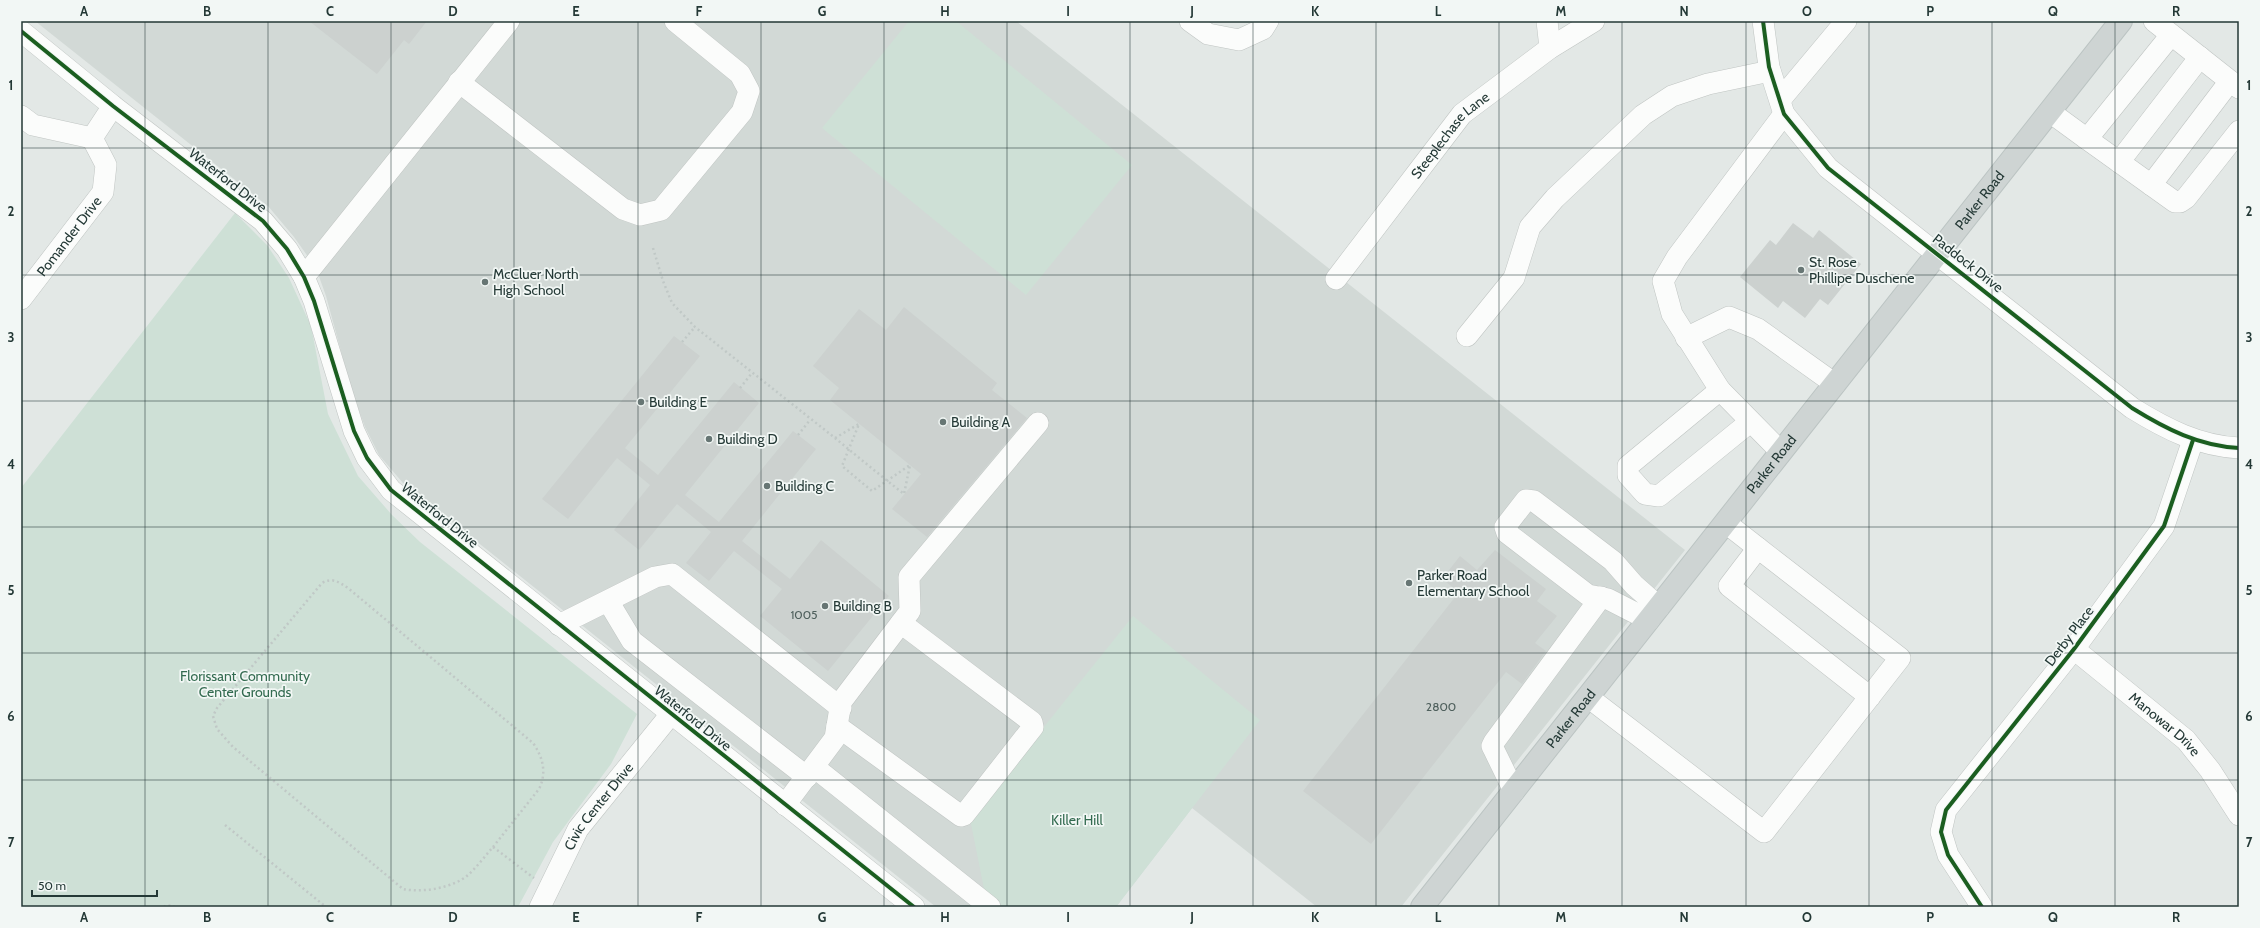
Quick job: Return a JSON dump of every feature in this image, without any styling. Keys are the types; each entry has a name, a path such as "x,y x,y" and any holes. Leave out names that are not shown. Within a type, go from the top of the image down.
{"main road":[{"name":"Parker Road","path":"1422,907 2121,21"}],"street":[{"path":"304,277 508,21"},
{"path":"459,82 623,209 640,215 661,210 742,112 749,92 740,74 675,21"},
{"path":"1190,21 1208,34 1239,40 1263,29 1268,21"},
{"path":"1547,21 1550,48"},
{"name":"Steeplechase Lane","path":"1336,279 1462,114 1550,48 1594,21"},
{"name":"Paddock Drive","path":"1763,21 1770,71 1782,107 1828,168 2132,408 2162,426 2193,440 2239,448"},
{"path":"1781,452 1720,390 1672,314 1663,281 1676,257 1782,107 1846,21"},
{"path":"2151,185 2234,84 2154,21"},
{"name":"Waterford Drive","path":"21,31 113,106 263,221 287,249 304,277 314,301 354,431 367,458 391,490 408,506 914,907"},
{"path":"2087,139 2171,34"},
{"path":"2119,162 2200,57"},
{"path":"1467,336 1514,278 1530,227 1555,198 1643,116 1672,96 1708,84 1770,71"},
{"path":"21,116 34,125 92,138 113,106"},
{"path":"2050,112 2175,202 2180,202 2186,198 2239,130"},
{"name":"Pomander Drive","path":"21,299 103,192 106,165 92,138"},
{"path":"1686,338 1729,317 1758,329 1835,384"},
{"path":"1720,390 1628,466 1628,475 1645,494 1659,496 1750,422"},
{"path":"785,805 835,738 841,702 910,610 909,577 1038,423"},
{"name":"Derby Place","path":"1982,907 1948,855 1941,832 1946,810 2074,649 2164,526 2193,440"},
{"path":"1526,500 1534,500 1613,561 1634,585 1654,613 1621,605 1601,597 1588,595 1507,533 1505,527 1526,500"},
{"path":"1588,697 1764,832 1900,658 1726,523"},
{"path":"1758,548 1729,586 1870,697"},
{"path":"558,625 656,577 672,574 839,717 961,816 964,815 1033,727 1032,722 901,623"},
{"path":"1514,791 1492,746 1601,597"},
{"path":"608,601 632,641 811,772 990,907"},
{"name":"Manowar Drive","path":"2074,649 2186,740 2210,770 2239,815"},
{"name":"Civic Center Drive","path":"542,902 578,829 671,714"}],"path":[{"path":"653,248 662,281 672,303 695,327 848,450 888,481 904,494 910,465 888,481 872,491 842,466 848,450 859,424 834,438"},
{"path":"682,342 695,327"},
{"path":"740,388 752,373"},
{"path":"798,435 810,419"},
{"path":"326,580 338,581 348,588 533,743 539,752 544,779 539,789 493,847 471,872 459,881 422,891 403,889 261,772 233,747 217,729 213,716 217,708 326,580"},
{"path":"225,825 326,907"},
{"path":"493,847 542,902"},
{"path":"164,907 167,905 175,907"}],"shaded area":[{"path":"35,21 1016,21 1685,550 1401,907 1317,907 1192,808 1116,907 936,907 403,483 379,455 365,427 351,388 326,296 316,268 294,237 268,206"}],"green space":[{"path":"909,21 956,21 1132,165 1026,295 822,128"},
{"name":"Florissant Community Center Grounds","path":"235,213 267,245 289,278 311,326 328,414 358,476 392,515 420,542 637,714 611,764 553,842 518,907 21,907 21,488"},
{"name":"Killer Hill","path":"1133,616 1260,720 1116,907 996,907 986,899 970,819"}],"building":[{"path":"309,21 427,21 409,44 404,40 377,74"},
{"name":"St. Rose Phillipe Duschene","path":"1793,223 1813,238 1819,230 1861,264 1828,305 1820,299 1805,318 1783,301 1778,308 1740,277 1770,240 1776,245"},
{"name":"Building A","path":"904,307 997,383 992,390 1027,418 927,537 892,509 921,474 830,400 839,388 813,366 859,309 886,330"},
{"path":"674,336 700,356 625,448 658,475 734,382 759,403 685,495 719,522 793,431 816,449 742,541 790,579 821,540 889,596 828,671 760,616 782,589 734,551 709,581 686,563 711,532 677,504 639,550 614,530 650,485 617,458 568,519 542,499"},
{"name":"Parker Road Elementary School","path":"1495,550 1546,589 1537,601 1557,616 1535,643 1546,651 1522,684 1506,672 1371,844 1303,791 1459,592 1442,579 1460,556 1477,570"}],"cycle path":[{"path":"1763,21 1769,67 1784,114 1828,168 2132,408 2157,423 2183,435 2210,444 2239,448"},
{"path":"21,31 113,106 263,221 287,249 304,277 314,301 354,431 367,458 391,490 914,907"},
{"path":"1982,907 1948,855 1941,832 1946,810 2074,649 2164,526 2193,440"}],"place":[{"name":"St. Rose Phillipe Duschene","path":"1801,270"},
{"name":"McCluer North High School","path":"485,282"},
{"name":"Building E","path":"641,402"},
{"name":"Building A","path":"943,422"},
{"name":"Building D","path":"709,439"},
{"name":"Building C","path":"767,486"},
{"name":"Parker Road Elementary School","path":"1409,583"},
{"name":"Building B","path":"825,606"}]}
